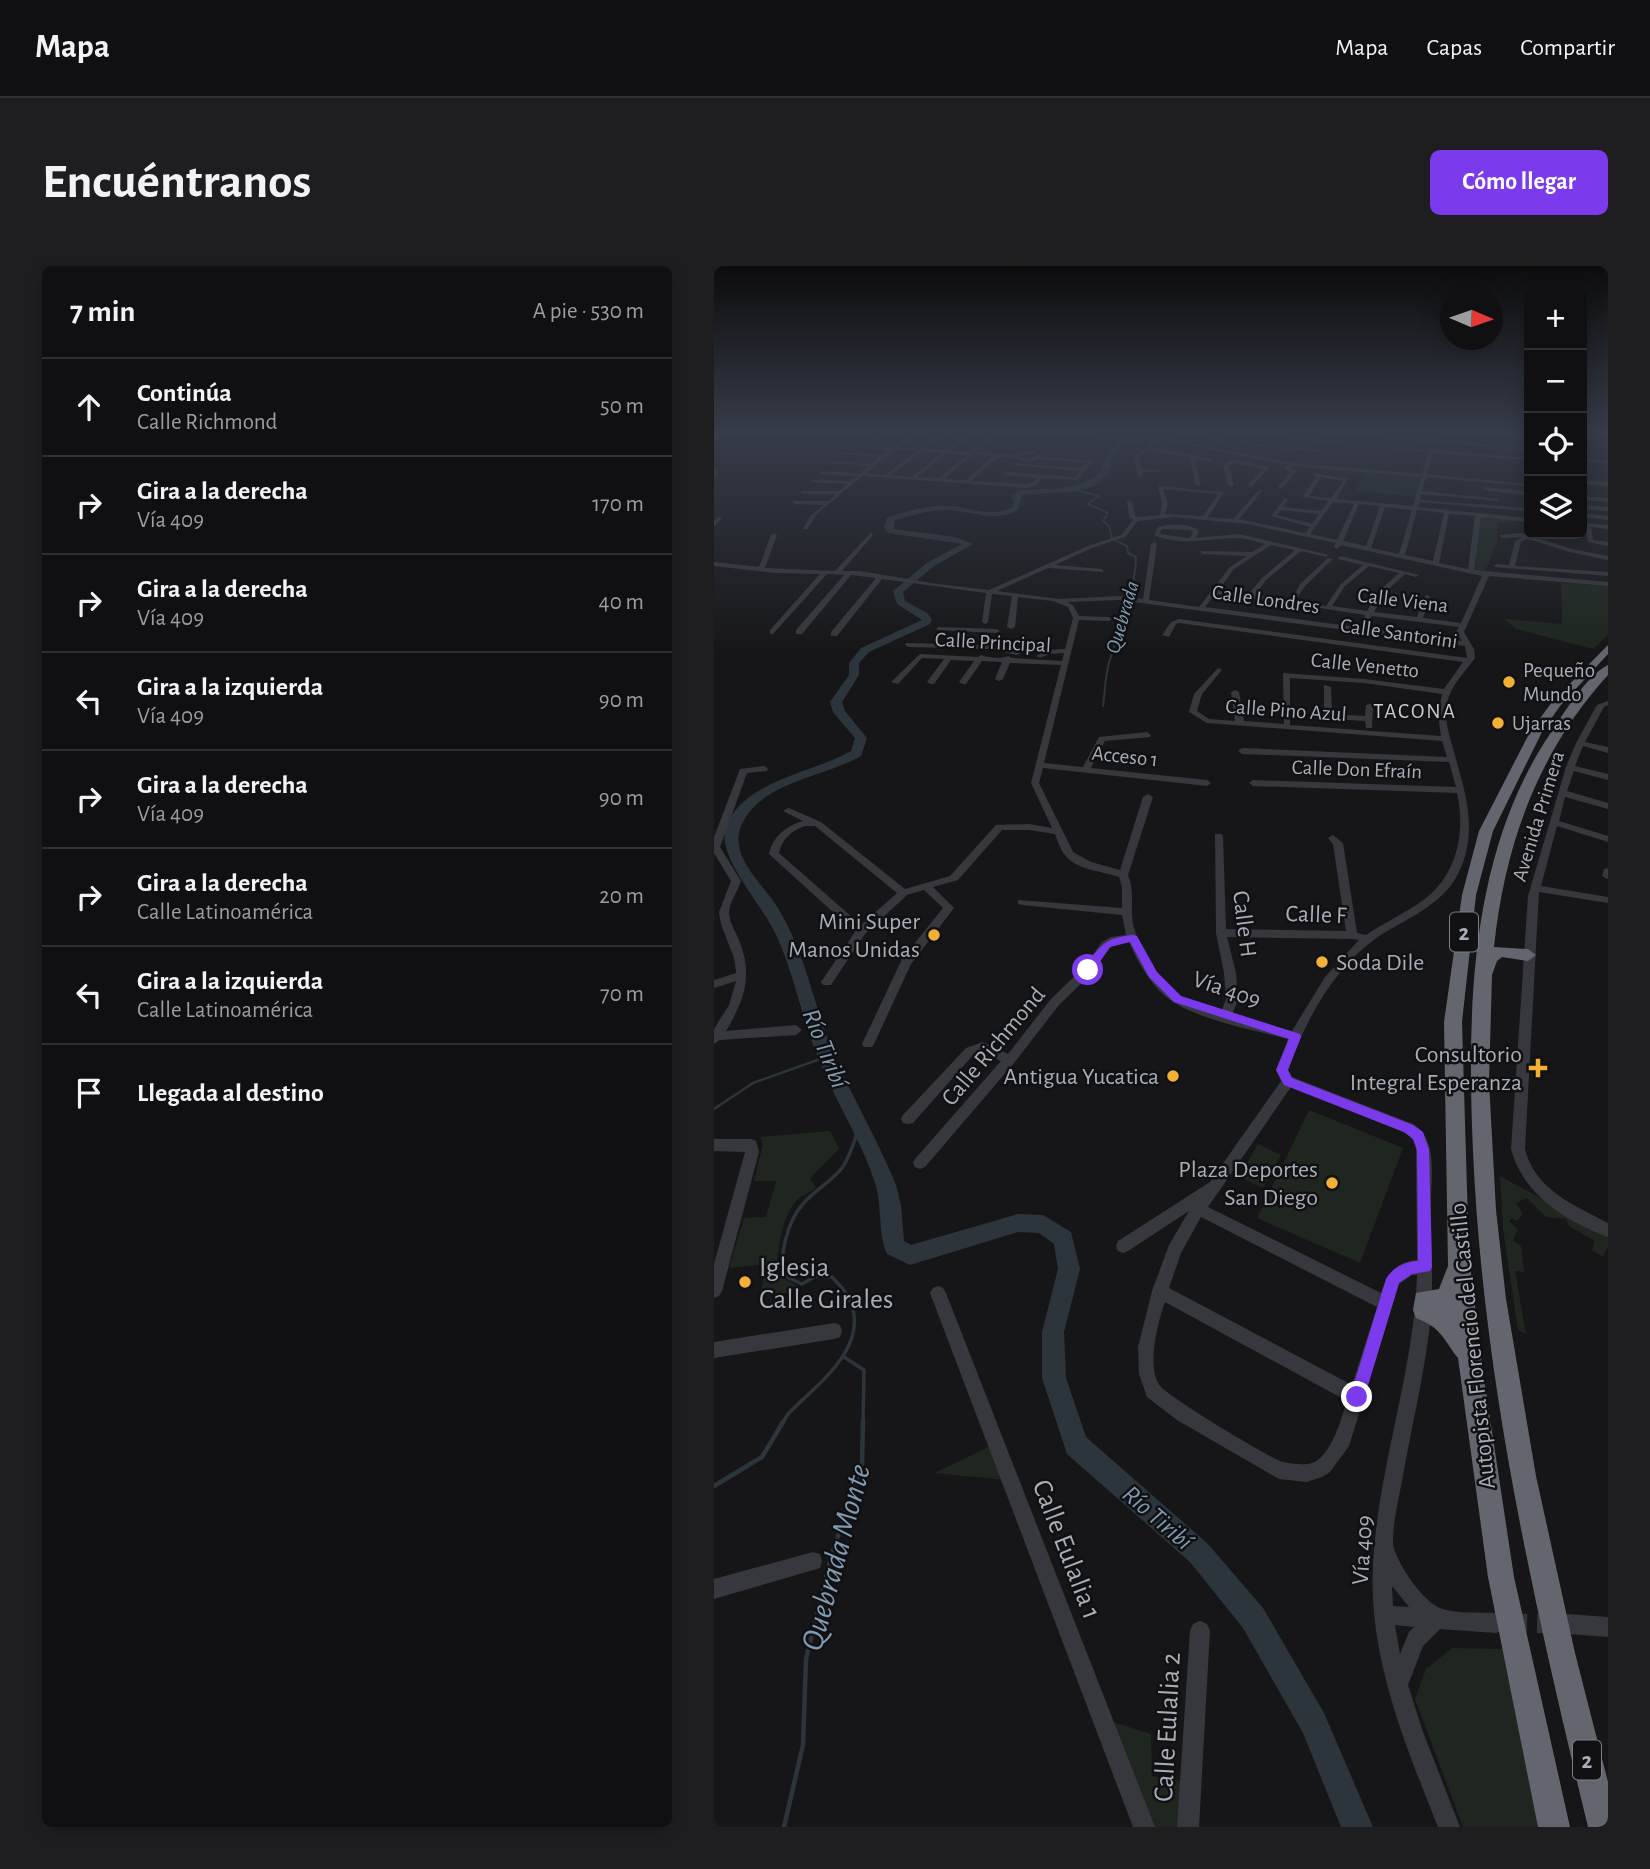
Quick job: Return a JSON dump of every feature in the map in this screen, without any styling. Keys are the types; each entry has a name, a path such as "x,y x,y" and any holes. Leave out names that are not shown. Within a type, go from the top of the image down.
{"highway":[{"name":"Autopista Florencio del Castillo","path":"1553,1827 1501,1577 1471,1372 1458,1257 1453,1022 1469,895 1486,831 1536,732 1556,704 1608,648"},
{"name":"Autopista Florencio del Castillo","path":"1604,1827 1541,1568 1506,1373 1489,1254 1482,1172 1479,1057 1485,944 1513,821 1552,737 1572,708 1608,668"},
{"path":"1492,906 1496,936 1528,952"},
{"path":"1482,995 1492,956 1504,950 1528,952"},
{"path":"1424,1306 1439,1303 1450,1295 1458,1257"},
{"path":"1424,1306 1443,1318 1458,1335 1471,1372"}],"street":[{"path":"805,527 812,514 824,506"},
{"path":"1130,506 1132,517 1136,519"},
{"path":"1162,514 1165,506"},
{"path":"1205,517 1213,506"},
{"path":"1236,520 1248,506"},
{"path":"1307,535 1328,506"},
{"path":"1273,633 1302,585 1334,553 1356,506"},
{"path":"1368,550 1383,506 1524,520"},
{"path":"1401,557 1415,506"},
{"path":"1480,506 1524,510"},
{"path":"1587,507 1608,509"},
{"path":"1314,526 1274,516 1279,508 1323,513"},
{"path":"1436,564 1447,512"},
{"path":"989,592 1090,547 1123,536 1136,519 1162,514 1236,520 1307,535 1334,553 1368,550 1486,575 1608,584"},
{"path":"1471,572 1478,515"},
{"path":"1587,516 1608,518"},
{"path":"714,525 719,518"},
{"path":"1587,525 1608,527"},
{"path":"1193,538 1196,531 1193,528 1164,527 1160,528 1157,536 1227,540 1240,536 1300,549 1334,553 1416,575"},
{"path":"1587,531 1590,541 1608,544"},
{"path":"837,572 871,534"},
{"path":"761,570 774,535"},
{"path":"1502,536 1524,537"},
{"path":"1512,567 1518,541 1524,539"},
{"path":"1535,539 1583,554 1608,558"},
{"path":"1201,608 1232,568 1270,543"},
{"path":"1146,601 1154,544"},
{"path":"1250,597 1264,579 1300,549"},
{"path":"1202,552 1252,554"},
{"path":"1560,571 1560,568 1583,554"},
{"path":"714,564 761,570 850,572 915,583 1061,600 1071,606 1076,618 1039,765 1036,790 1074,860 1123,875 1148,797"},
{"path":"1328,608 1343,585 1368,564"},
{"path":"1047,566 1102,570"},
{"path":"1496,566 1608,574"},
{"path":"773,632 825,572"},
{"path":"799,632 850,572"},
{"path":"1362,630 1380,593 1404,572"},
{"path":"1123,1246 1193,1207 1216,1184 1288,1082 1282,1070 1296,1037 1329,983 1367,939 1426,902 1453,875 1468,822 1446,739 1442,705 1447,692 1472,654 1460,632 1486,575"},
{"path":"834,634 881,576"},
{"path":"985,622 989,592"},
{"name":"Calle Viena","path":"1213,592 1462,625"},
{"path":"1011,627 1015,595"},
{"path":"1419,620 1427,597"},
{"name":"Calle Londres","path":"1061,600 1119,598 1466,644"},
{"path":"1076,618 1109,619"},
{"name":"Calle Santorini","path":"1166,635 1176,621 1469,661"},
{"path":"939,629 997,629 988,647"},
{"path":"909,645 988,647 1040,656 1066,657"},
{"name":"Calle Principal","path":"894,682 920,656 1066,657"},
{"path":"931,682 950,656"},
{"path":"963,682 981,657"},
{"path":"999,679 1008,658"},
{"name":"Calle Pino Azul","path":"1218,670 1198,694 1193,712 1207,721 1446,739"},
{"name":"Calle Venetto","path":"1287,723 1286,675 1340,678 1447,692"},
{"path":"1327,687 1324,716 1369,719"},
{"path":"1235,692 1240,724"},
{"name":"Avenida Primera","path":"1607,703 1601,705 1597,722 1580,743 1570,767 1534,892 1528,952 1518,1149 1520,1166 1529,1180 1557,1202 1608,1230"},
{"path":"1369,734 1370,705"},
{"path":"1086,769 1102,739 1147,735"},
{"path":"1580,743 1608,750"},
{"path":"1242,751 1452,760"},
{"name":"Acceso 1","path":"1039,765 1207,783"},
{"path":"1570,767 1608,777"},
{"path":"715,1037 734,1009 742,988 742,975 741,958 725,922 724,909 736,881 714,846 743,771 764,769"},
{"name":"Calle Don Efraín","path":"1253,783 1461,790"},
{"path":"1562,793 1608,806"},
{"path":"788,811 813,822 904,893"},
{"path":"813,822 807,822 783,834 777,839 774,854 861,931"},
{"path":"1553,822 1608,839"},
{"path":"827,982 861,931 904,893 928,888 954,878 999,827 1029,827 1060,832"},
{"name":"Calle H","path":"1218,836 1221,933 1230,972 1232,999 1226,1016"},
{"path":"1333,838 1338,843 1352,935"},
{"name":"Vía 409","path":"1123,875 1127,887 1126,912 1133,938 1164,988 1189,1004 1296,1037"},
{"path":"868,1044 906,962 949,908 928,888"},
{"path":"1534,892 1574,900 1608,900"},
{"path":"1022,902 1126,912"},
{"name":"Calle F","path":"1221,933 1352,935 1367,939"},
{"name":"Calle Richmond","path":"920,1163 1010,1060 1055,1002 1088,970 1107,945 1115,940 1133,938"},
{"path":"714,984 742,975"},
{"path":"715,1037 796,1030"},
{"path":"908,1119 970,1051 982,1047 1010,1060"},
{"name":"Vía 409","path":"1288,1082 1408,1128 1419,1136 1423,1150 1424,1306 1384,1547 1382,1567 1385,1615 1496,1623"},
{"path":"714,1145 751,1145 752,1152 714,1292"},
{"path":"1193,1207 1160,1291 1145,1360 1153,1391 1182,1414 1279,1470 1306,1473 1316,1471 1324,1466 1343,1440 1385,1303 1398,1274 1410,1268 1425,1267"},
{"path":"1193,1207 1385,1303"},
{"path":"1160,1291 1357,1397"},
{"name":"Calle Eulalia 1","path":"938,1293 1144,1827"},
{"path":"714,1350 834,1331"},
{"path":"1384,1547 1391,1570 1402,1587 1414,1601 1437,1618 1416,1639 1398,1685"},
{"path":"714,1589 813,1561"},
{"path":"1385,1615 1398,1685 1412,1733 1449,1827"},
{"path":"1567,1624 1608,1627"},
{"name":"Calle Eulalia 2","path":"1188,1827 1200,1631"}],"shaded area":[{"path":"1480,516 1513,519 1513,523 1498,522 1497,542 1485,572 1472,571"},
{"path":"1561,583 1608,586 1608,635 1593,649 1516,629 1504,619 1562,624"},
{"name":"Plaza Deportes San Diego","path":"1309,1110 1403,1148 1360,1263 1257,1218"},
{"path":"830,1131 839,1149 810,1178 816,1188 792,1206 779,1247 777,1275 798,1286 801,1291 760,1296 767,1264 729,1268 744,1218 766,1217 776,1181 754,1181 763,1144 760,1137"},
{"path":"1258,1144 1281,1155 1263,1188 1239,1177"},
{"path":"1500,1176 1608,1235 1608,1246 1603,1257 1592,1250 1595,1241 1569,1226 1566,1219 1546,1217 1527,1198 1516,1203 1523,1214 1517,1221 1512,1218 1509,1221 1518,1230 1513,1240 1521,1246 1524,1272 1515,1271 1526,1334 1518,1330 1503,1229"},
{"path":"991,1446 1005,1480 934,1473"},
{"path":"1452,1648 1502,1649 1541,1827 1463,1827 1415,1699 1426,1669"},
{"path":"1113,1722 1151,1734 1152,1776 1186,1782 1182,1827 1151,1827"}],"waterway":[{"name":"Río Tiribí","path":"1016,506 1007,512 991,515 942,508 890,520 888,526 891,531 969,544 931,564 898,591 900,602 924,615 926,622 865,650 854,663 854,675 836,702 839,712 861,738 857,753 842,762 779,785 750,803 732,830 734,854 746,876 769,906 787,940 825,1054 886,1185 891,1205 894,1247 910,1255 1018,1223 1043,1224 1064,1239 1069,1269 1053,1332 1054,1378 1076,1445 1199,1553 1253,1618 1314,1723 1357,1827"},
{"name":"Quebrada","path":"1092,506 1108,513 1103,521 1109,526 1112,538"},
{"name":"Quebrada","path":"1103,706 1108,668 1130,598 1136,557 1128,553 1127,546 1114,540"},
{"name":"Quebrada","path":"714,1109 753,1083 826,1057"},
{"name":"Quebrada Monte","path":"782,1424 788,1414 838,1363 853,1333 854,1316 849,1298 832,1277 816,1276 802,1284 785,1276 783,1259 792,1220 806,1200 842,1168 859,1128"},
{"name":"Quebrada Monte","path":"844,1357 864,1370 863,1424"},
{"name":"Quebrada","path":"714,1486 762,1457 783,1422"},
{"name":"Quebrada Monte","path":"784,1827 803,1745 806,1659 831,1557 862,1465 863,1422"}],"tunnel":[{"path":"1508,1623 1557,1624"}],"place":[{"name":"Pequeño Mundo","path":"1509,682"},
{"name":"Ujarras","path":"1498,723"},
{"name":"Mini Super Manos Unidas","path":"934,935"},
{"name":"Soda Dile","path":"1322,962"},
{"name":"Consultorio Integral Esperanza","path":"1538,1068"},
{"name":"Antigua Yucatica","path":"1173,1076"},
{"name":"Plaza Deportes San Diego","path":"1332,1183"},
{"name":"Iglesia Calle Girales","path":"745,1282"}],"district":[{"name":"TACONA","path":"1415,711"}],"route":[{"path":"1088,970 1107,945 1115,940 1133,938 1153,974 1164,988 1178,999 1296,1037 1282,1070 1288,1082 1408,1128 1419,1136 1423,1150 1425,1267 1404,1270 1393,1279 1357,1397"}]}
